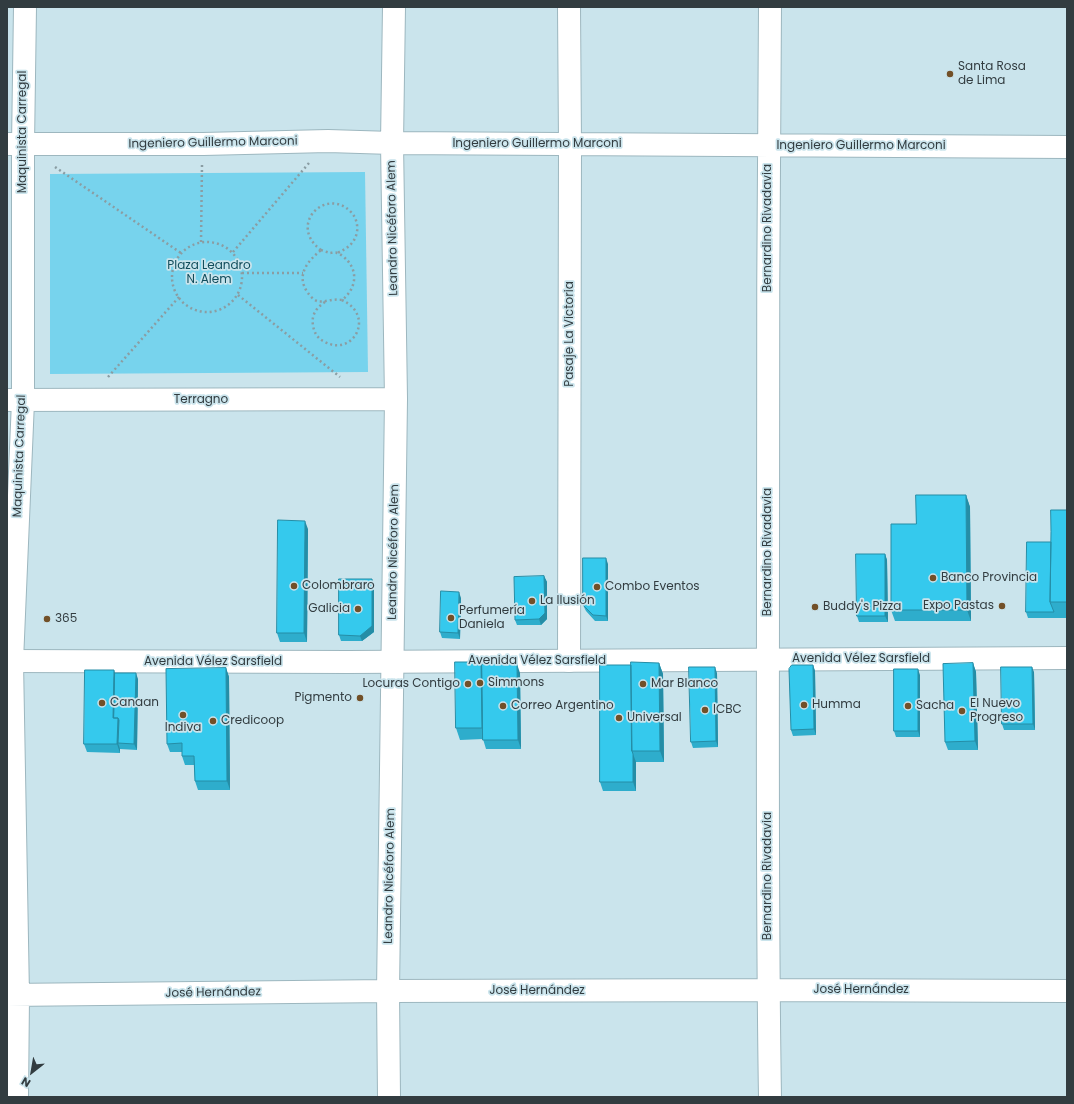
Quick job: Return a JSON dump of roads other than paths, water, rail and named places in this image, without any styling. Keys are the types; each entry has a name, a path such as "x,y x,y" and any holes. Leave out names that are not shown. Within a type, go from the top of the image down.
{"street":[{"name":"Maquinista Carregal","path":"17,1097 13,996 10,661 15,401 15,145 24,7"},
{"name":"Leandro Nicéforo Alem","path":"389,1097 388,991 396,399 392,142 394,7"},
{"name":"Pasaje La Victoria","path":"569,7 569,661"},
{"name":"Bernardino Rivadavia","path":"770,7 768,145 768,990 770,1097"},
{"name":"Ingeniero Guillermo Marconi","path":"15,145 203,144 328,141 1067,147"},
{"name":"Terragno","path":"15,401 396,399"},
{"name":"Avenida Vélez Sarsfield","path":"10,661 393,662 1067,658"},
{"name":"José Hernández","path":"13,996 388,991 1067,990"}],"place":[{"name":"Santa Rosa de Lima","path":"950,74"},
{"name":"Banco Provincia","path":"933,578"},
{"name":"Colombraro","path":"294,586"},
{"name":"Combo Eventos","path":"597,587"},
{"name":"La Ilusión","path":"532,601"},
{"name":"Expo Pastas","path":"1002,606"},
{"name":"Buddy's Pizza","path":"815,607"},
{"name":"Galicia","path":"358,609"},
{"name":"Perfumería Daniela","path":"451,618"},
{"name":"365","path":"47,619"},
{"name":"Simmons","path":"480,683"},
{"name":"Locuras Contigo","path":"468,684"},
{"name":"Mar Blanco","path":"643,684"},
{"name":"Pigmento","path":"360,698"},
{"name":"Canaan","path":"102,703"},
{"name":"Humma","path":"804,705"},
{"name":"Correo Argentino","path":"503,706"},
{"name":"Sacha","path":"908,706"},
{"name":"ICBC","path":"705,710"},
{"name":"El Nuevo Progreso","path":"962,711"},
{"name":"Indiva","path":"183,715"},
{"name":"Universal","path":"619,718"},
{"name":"Credicoop","path":"213,721"}],"park label":[{"name":"Plaza Leandro N. Alem","path":"209,273"}]}
